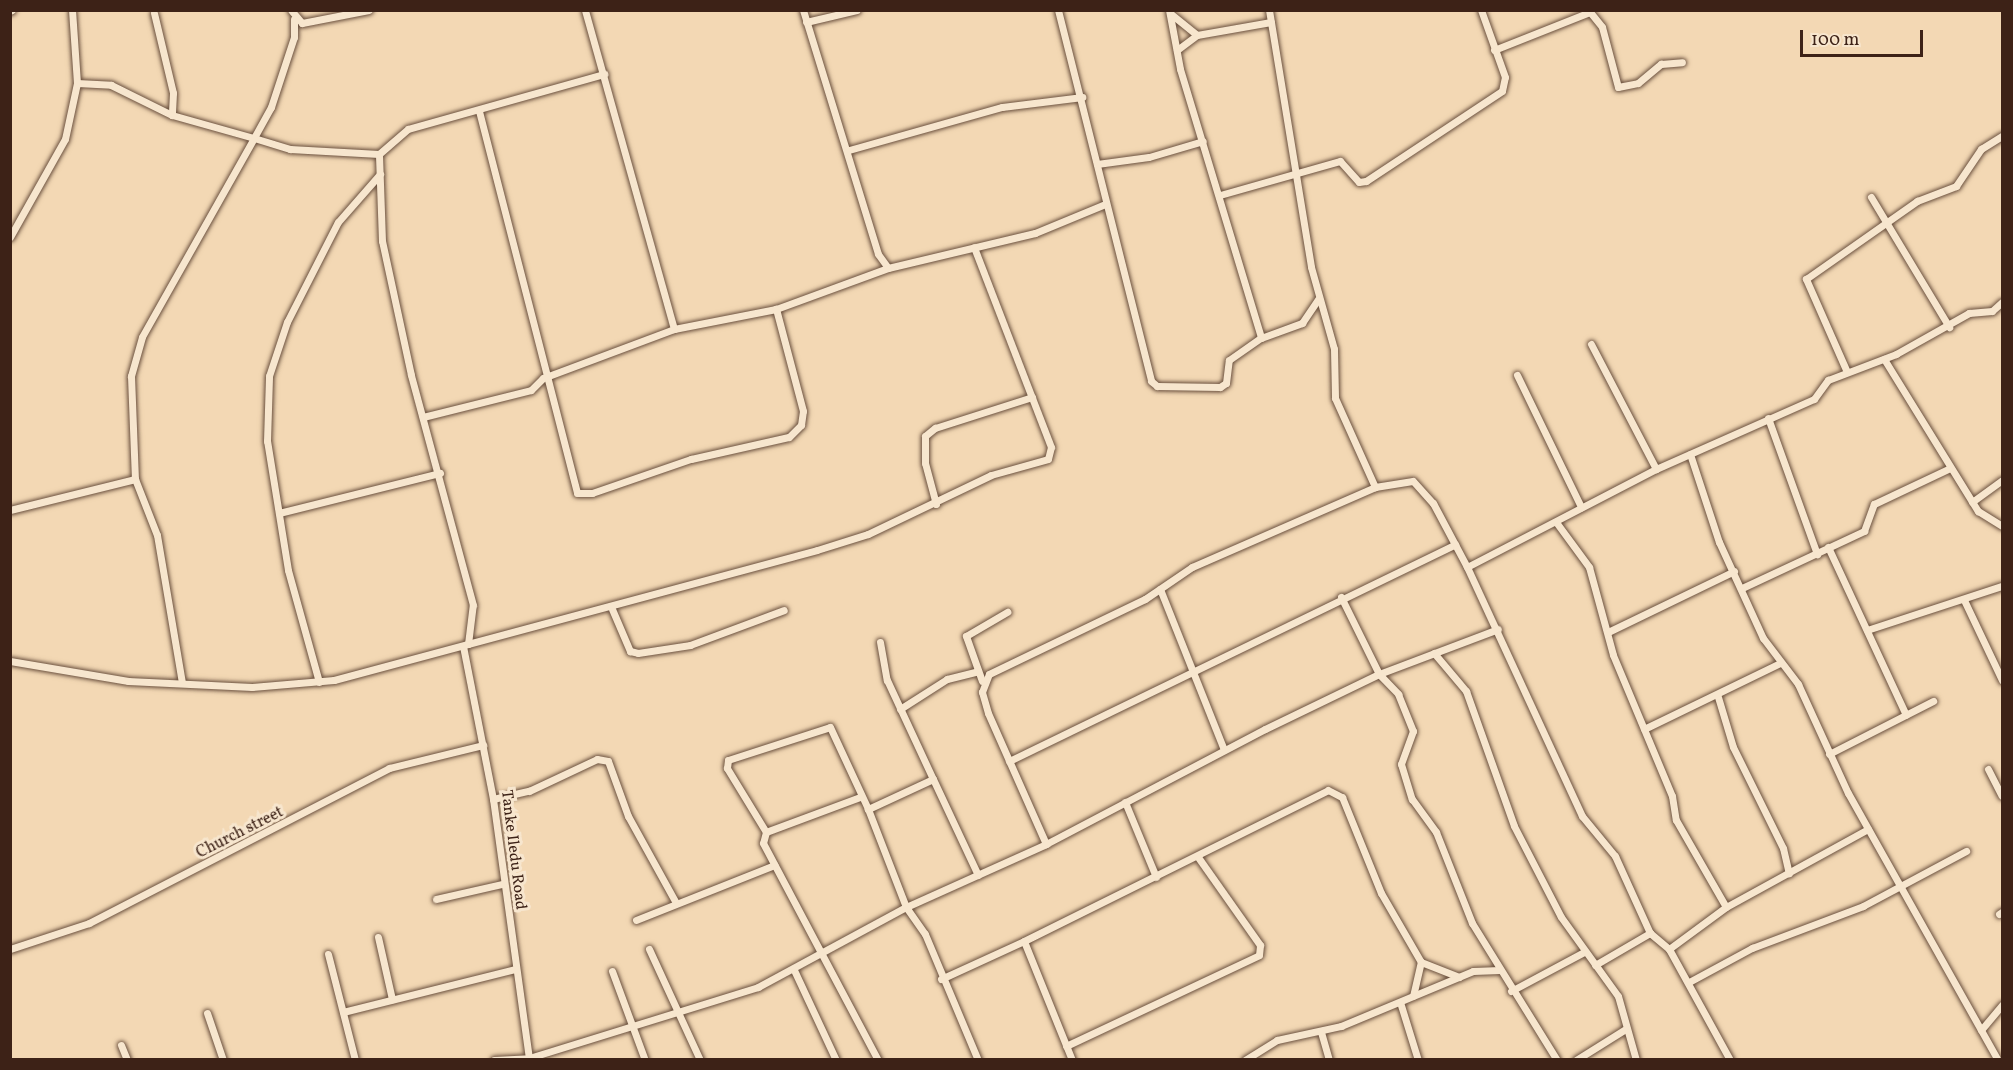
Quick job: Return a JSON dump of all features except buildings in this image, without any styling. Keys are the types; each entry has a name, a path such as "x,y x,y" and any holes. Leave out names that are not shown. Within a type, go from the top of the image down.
{"street":[{"path":"10,237 65,139 77,83 72,10"},
{"path":"182,683 157,535 135,479 129,399 135,356 271,107 294,37 294,19 291,10"},
{"path":"294,19 315,22 369,10"},
{"path":"585,10 674,329"},
{"path":"802,10 849,150 878,254 888,268"},
{"path":"806,22 857,10"},
{"path":"1058,10 1082,97 1097,164 1103,205 1157,386 1220,387 1227,383 1225,364 1260,338 1302,323 1318,299"},
{"path":"1269,10 1294,172 1318,299 1334,349 1335,398 1375,487"},
{"path":"1220,195 1294,172 1345,162 1359,182 1366,181 1502,91 1505,77 1481,10"},
{"path":"1169,12 1197,35"},
{"path":"1169,12 1177,50 1260,338"},
{"path":"1494,50 1590,12 1602,27 1618,87 1638,83 1660,64 1682,62"},
{"path":"154,13 173,93 172,115"},
{"path":"1177,50 1197,35 1271,22"},
{"path":"77,83 111,85 172,115 290,149 379,154 408,129 479,111 604,74"},
{"path":"849,150 1002,107 1082,97"},
{"path":"479,111 543,378 571,483 583,495 691,459 789,437 801,425 802,411 776,309"},
{"path":"1847,372 1806,279 1917,201 1956,186 1981,149 2002,136"},
{"path":"1097,164 1149,157 1203,141"},
{"name":"Tanke Iledu Road","path":"379,154 382,241 423,417 440,473 473,605 465,645 494,799 502,884 529,1059"},
{"path":"319,682 288,570 267,441 269,376 287,322 338,222 380,174"},
{"path":"1871,197 1949,327"},
{"path":"423,417 531,390 543,378 674,329 776,309 888,268 1035,233 1103,205"},
{"path":"10,661 104,679 252,687 319,682 612,609 868,534 936,504 992,475 1048,459 1051,447 974,247"},
{"path":"1467,567 1656,469 1814,399 1828,380 1884,358 2002,302"},
{"path":"1591,344 1656,469"},
{"path":"1884,358 1972,502 1986,519 2002,526"},
{"path":"1517,375 1581,507"},
{"path":"936,504 925,463 925,436 935,428 1032,397"},
{"path":"1768,418 1817,554"},
{"path":"1690,454 1719,542 1780,663 1798,684 1829,754 1868,829 1998,1059"},
{"path":"1742,588 1864,531 1874,504 1950,468"},
{"path":"279,513 440,473"},
{"path":"10,510 135,479"},
{"path":"1972,502 2002,480"},
{"path":"982,681 1160,589 1192,567 1375,487 1413,481 1433,503 1467,567 1498,629 1582,816 1615,856 1650,933 1669,949 1730,1059"},
{"path":"1556,522 1589,567 1608,632 1672,796 1676,820 1726,908"},
{"path":"1009,761 1341,597 1455,544"},
{"path":"1828,547 1906,715"},
{"path":"1608,632 1734,571"},
{"path":"1867,630 2002,586"},
{"path":"1160,589 1224,750"},
{"path":"1341,597 1379,674 1398,694 1413,731 1401,764 1412,799 1436,832 1460,901 1511,991 1557,1059"},
{"path":"1964,600 2002,680"},
{"path":"612,609 630,651 638,653 690,645 784,610"},
{"path":"1007,612 966,636 982,681 988,713 1046,844"},
{"path":"494,1059 529,1059 636,1028 794,970 906,907 1046,844 1224,750 1379,674 1498,629"},
{"path":"880,642 886,680 978,875"},
{"path":"1434,653 1466,691 1514,826 1584,952 1618,996 1624,1030 1636,1059"},
{"path":"1644,729 1718,697 1780,663"},
{"path":"900,709 947,679 978,671"},
{"path":"1718,697 1733,747 1783,848 1789,873"},
{"path":"1829,754 1933,700"},
{"path":"878,1059 819,955 763,843 766,832 727,768 728,760 830,727 860,797 868,810 906,907 925,933 941,979 978,1059"},
{"name":"Church street","path":"10,949 89,923 389,768 483,745"},
{"path":"494,799 529,791 597,759 608,761 628,816 676,903"},
{"path":"1988,769 2002,796"},
{"path":"868,810 933,779"},
{"path":"941,979 1198,857 1304,801 1337,791 1362,836 1382,893 1421,962 1459,977"},
{"path":"766,832 860,797"},
{"path":"1125,802 1156,877"},
{"path":"1669,949 1726,908 1868,829"},
{"path":"1689,982 1752,948 1837,918 1966,851"},
{"path":"1066,1046 1259,955 1260,945 1198,857"},
{"path":"636,920 774,865"},
{"path":"436,899 502,884"},
{"path":"1595,965 1650,933"},
{"path":"378,937 392,999"},
{"path":"1024,941 1072,1059"},
{"path":"649,949 700,1059"},
{"path":"1511,991 1584,952"},
{"path":"328,954 355,1059"},
{"path":"1413,996 1421,962"},
{"path":"343,1012 516,969"},
{"path":"794,970 836,1059"},
{"path":"1245,1059 1277,1040 1321,1032 1459,977 1500,970"},
{"path":"612,971 636,1028 645,1059"},
{"path":"1400,1002 1418,1059"},
{"path":"1981,1030 2002,1005"},
{"path":"207,1012 223,1059"},
{"path":"1576,1059 1624,1030"},
{"path":"1321,1032 1329,1059"},
{"path":"121,1045 127,1059"}]}
